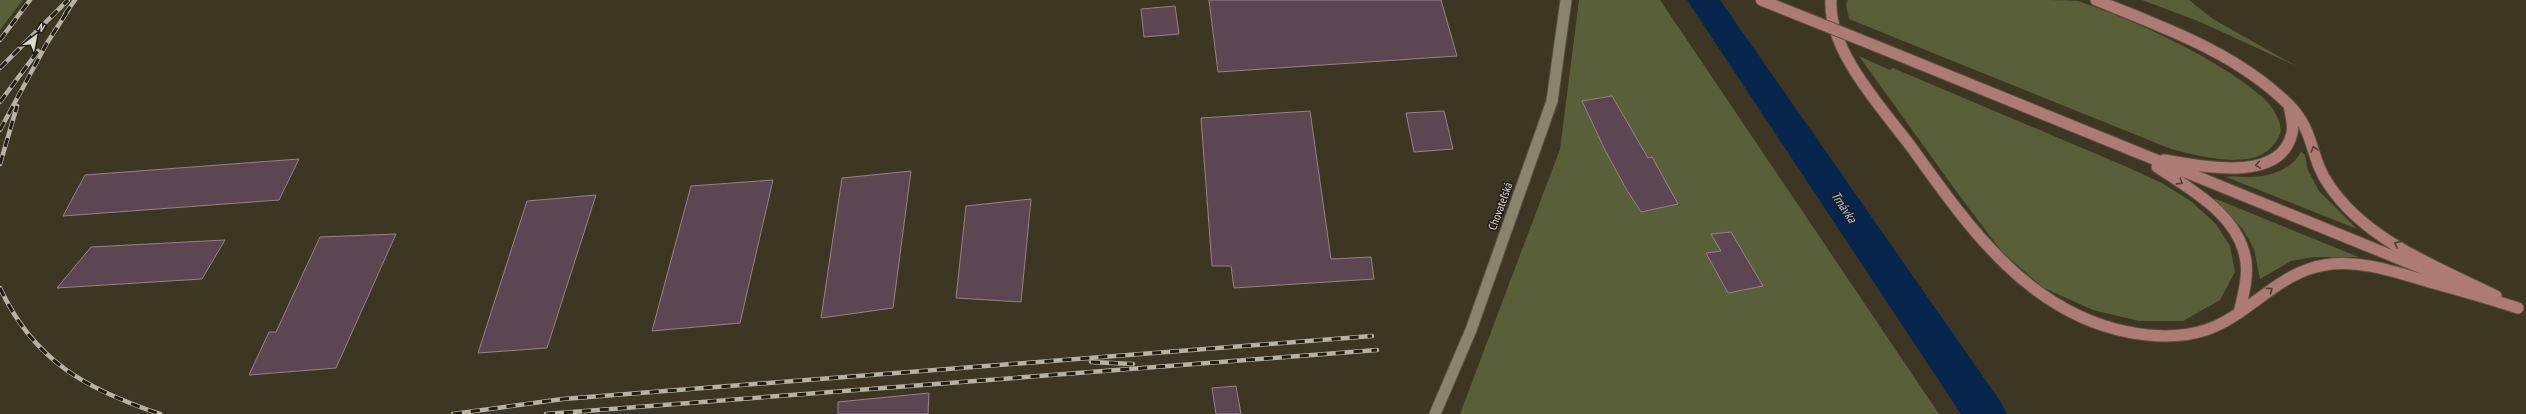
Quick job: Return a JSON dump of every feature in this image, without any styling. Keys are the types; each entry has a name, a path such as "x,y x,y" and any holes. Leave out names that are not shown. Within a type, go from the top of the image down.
{"main road":[{"path":"1761,0 2522,309"},
{"path":"1830,0 1830,18 1843,49 1863,81 1975,233 2007,270 2046,300 2086,321 2125,332 2163,338 2206,330 2239,313 2296,272 2314,267 2343,264 2389,270 2522,309"},
{"path":"2096,0 2220,56 2252,75 2297,113 2310,137 2323,176 2353,214 2386,238 2522,309"},
{"path":"2136,153 2178,162 2216,166 2239,167 2265,164 2279,157 2291,143 2293,126 2289,105"},
{"path":"2136,153 2208,202 2238,236 2246,253 2248,270 2245,296 2239,313"}],"street":[{"name":"Chovateľská","path":"1435,414 1471,330 1552,101 1566,0"}],"green space":[{"path":"0,0 23,0 0,30"},
{"path":"1579,0 1660,0 1939,414 1460,414 1560,149"},
{"path":"1848,0 2078,1 2124,18 2173,41 2242,81 2264,98 2275,112 2280,123 2280,134 2272,147 2261,155 2247,159 2216,159 2171,149 1849,19 1846,4"},
{"path":"2142,0 2189,0 2213,19 2296,66 2198,21"},
{"path":"1859,56 1890,70 1893,68 2127,167 2162,183 2192,202 2216,224 2230,246 2235,272 2220,300 2183,321 2139,321 2093,310 2044,288 2002,252 1956,191"},
{"path":"2301,152 2305,155 2308,170 2319,191 2357,229 2226,177 2252,177 2280,171 2292,163"},
{"path":"2216,199 2358,257 2314,257 2291,261 2260,279 2254,249 2242,228 2213,200"}],"building":[{"path":"1209,0 1441,0 1457,56 1218,72"},
{"path":"1175,6 1179,34 1144,37 1141,9"},
{"path":"1612,96 1648,158 1652,157 1678,204 1641,212 1625,187 1605,150 1582,101"},
{"path":"1310,111 1331,259 1371,257 1374,279 1234,288 1231,266 1212,266 1201,118"},
{"path":"1444,111 1453,149 1414,152 1406,113"},
{"path":"299,159 279,200 63,216 85,175"},
{"path":"911,171 893,308 821,318 842,178"},
{"path":"773,180 740,323 652,331 691,186"},
{"path":"596,195 547,348 478,353 527,201"},
{"path":"1031,199 1021,302 956,298 966,206"},
{"path":"1731,232 1763,286 1728,293 1706,253 1721,251 1711,234"},
{"path":"396,234 336,368 249,375 269,332 276,332 320,237"},
{"path":"225,240 202,279 57,288 91,247"},
{"path":"1236,386 1241,414 1216,414 1212,388"},
{"path":"929,393 928,414 838,414 838,402"}],"waterway":[{"name":"Trnávka","path":"1703,0 1985,414"}],"railway":[{"path":"0,40 30,0"},
{"path":"0,68 68,0"},
{"path":"65,14 75,0"},
{"path":"0,130 47,43 69,9"},
{"path":"0,102 38,51"},
{"path":"0,164 17,106"},
{"path":"0,288 14,313 29,335 46,353 65,369 109,394 160,414"},
{"path":"453,414 563,399 1372,336"},
{"path":"546,414 1377,350"},
{"path":"1091,362 1133,364"}]}
